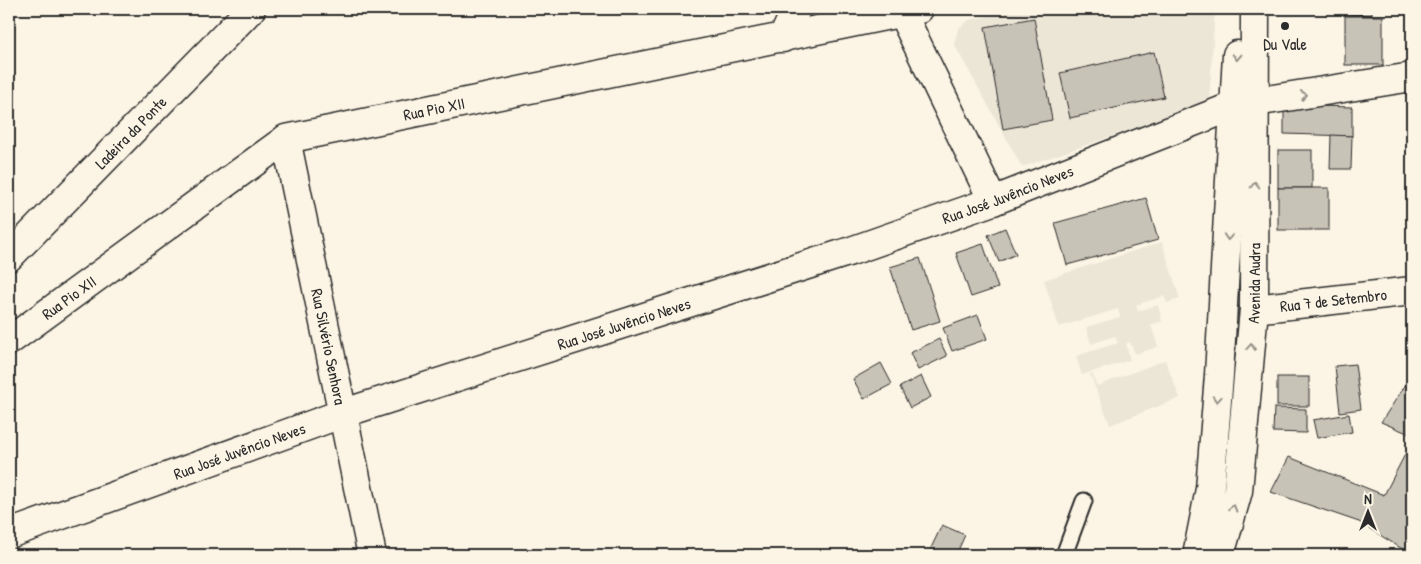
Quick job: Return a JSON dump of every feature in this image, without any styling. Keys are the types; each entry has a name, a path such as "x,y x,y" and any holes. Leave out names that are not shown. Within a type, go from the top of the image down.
{"street":[{"name":"Ladeira da Ponte","path":"9,257 251,9"},
{"path":"783,38 796,9"},
{"name":"Avenida Audra","path":"1220,555 1238,491 1254,309 1246,104 1239,9"},
{"name":"Avenida Audra","path":"1197,555 1210,489 1255,9"},
{"path":"910,11 993,201"},
{"name":"Rua Pio XII","path":"9,341 286,139 910,11"},
{"name":"Rua José Juvêncio Neves","path":"9,534 341,414 850,251 993,201 1246,104 1412,77"},
{"name":"Rua Silvério Senhora","path":"286,139 341,414 372,555"},
{"name":"Rua 7 de Setembro","path":"1254,309 1412,291"}],"lane":[{"path":"1064,555 1084,501"}],"shaded area":[{"path":"1022,9 1215,9 1209,103 1022,167 954,44 958,29 969,20"},
{"path":"1162,242 1180,299 1167,303 1164,296 1136,305 1138,311 1158,305 1162,321 1151,325 1158,347 1135,354 1130,342 1126,344 1130,360 1082,375 1076,356 1118,343 1115,336 1091,344 1086,327 1120,317 1118,309 1059,327 1044,280"},
{"path":"1165,360 1180,398 1110,425 1090,374 1092,373 1097,386"}],"building":[{"path":"1348,9 1372,9 1372,15 1348,14"},
{"path":"1345,16 1383,16 1383,65 1345,65"},
{"path":"1034,18 1052,120 1003,129 985,27"},
{"path":"1154,52 1164,97 1070,118 1060,73"},
{"path":"1284,105 1352,107 1352,136 1284,134"},
{"path":"1331,135 1352,136 1351,169 1330,169"},
{"path":"1278,150 1312,150 1312,188 1278,188"},
{"path":"1278,188 1329,188 1329,230 1278,230"},
{"path":"1146,198 1158,240 1067,265 1055,223"},
{"path":"1005,228 1016,254 999,262 988,235"},
{"path":"983,244 998,288 971,297 956,253"},
{"path":"920,258 940,321 911,330 890,267"},
{"path":"978,315 987,339 952,351 943,328"},
{"path":"939,339 947,356 918,370 910,353"},
{"path":"881,363 892,384 864,399 853,379"},
{"path":"1355,364 1361,409 1340,412 1335,366"},
{"path":"1412,375 1412,435 1381,422"},
{"path":"921,376 931,397 910,408 900,387"},
{"path":"1277,377 1309,377 1309,406 1277,406"},
{"path":"1274,408 1306,409 1306,433 1273,432"},
{"path":"1349,414 1352,432 1317,438 1313,420"},
{"path":"1412,441 1412,555 1359,522 1271,492 1289,457 1384,495"},
{"path":"942,525 965,535 956,555 941,555 930,550"}],"place":[{"name":"Du Vale","path":"1285,26"}]}
